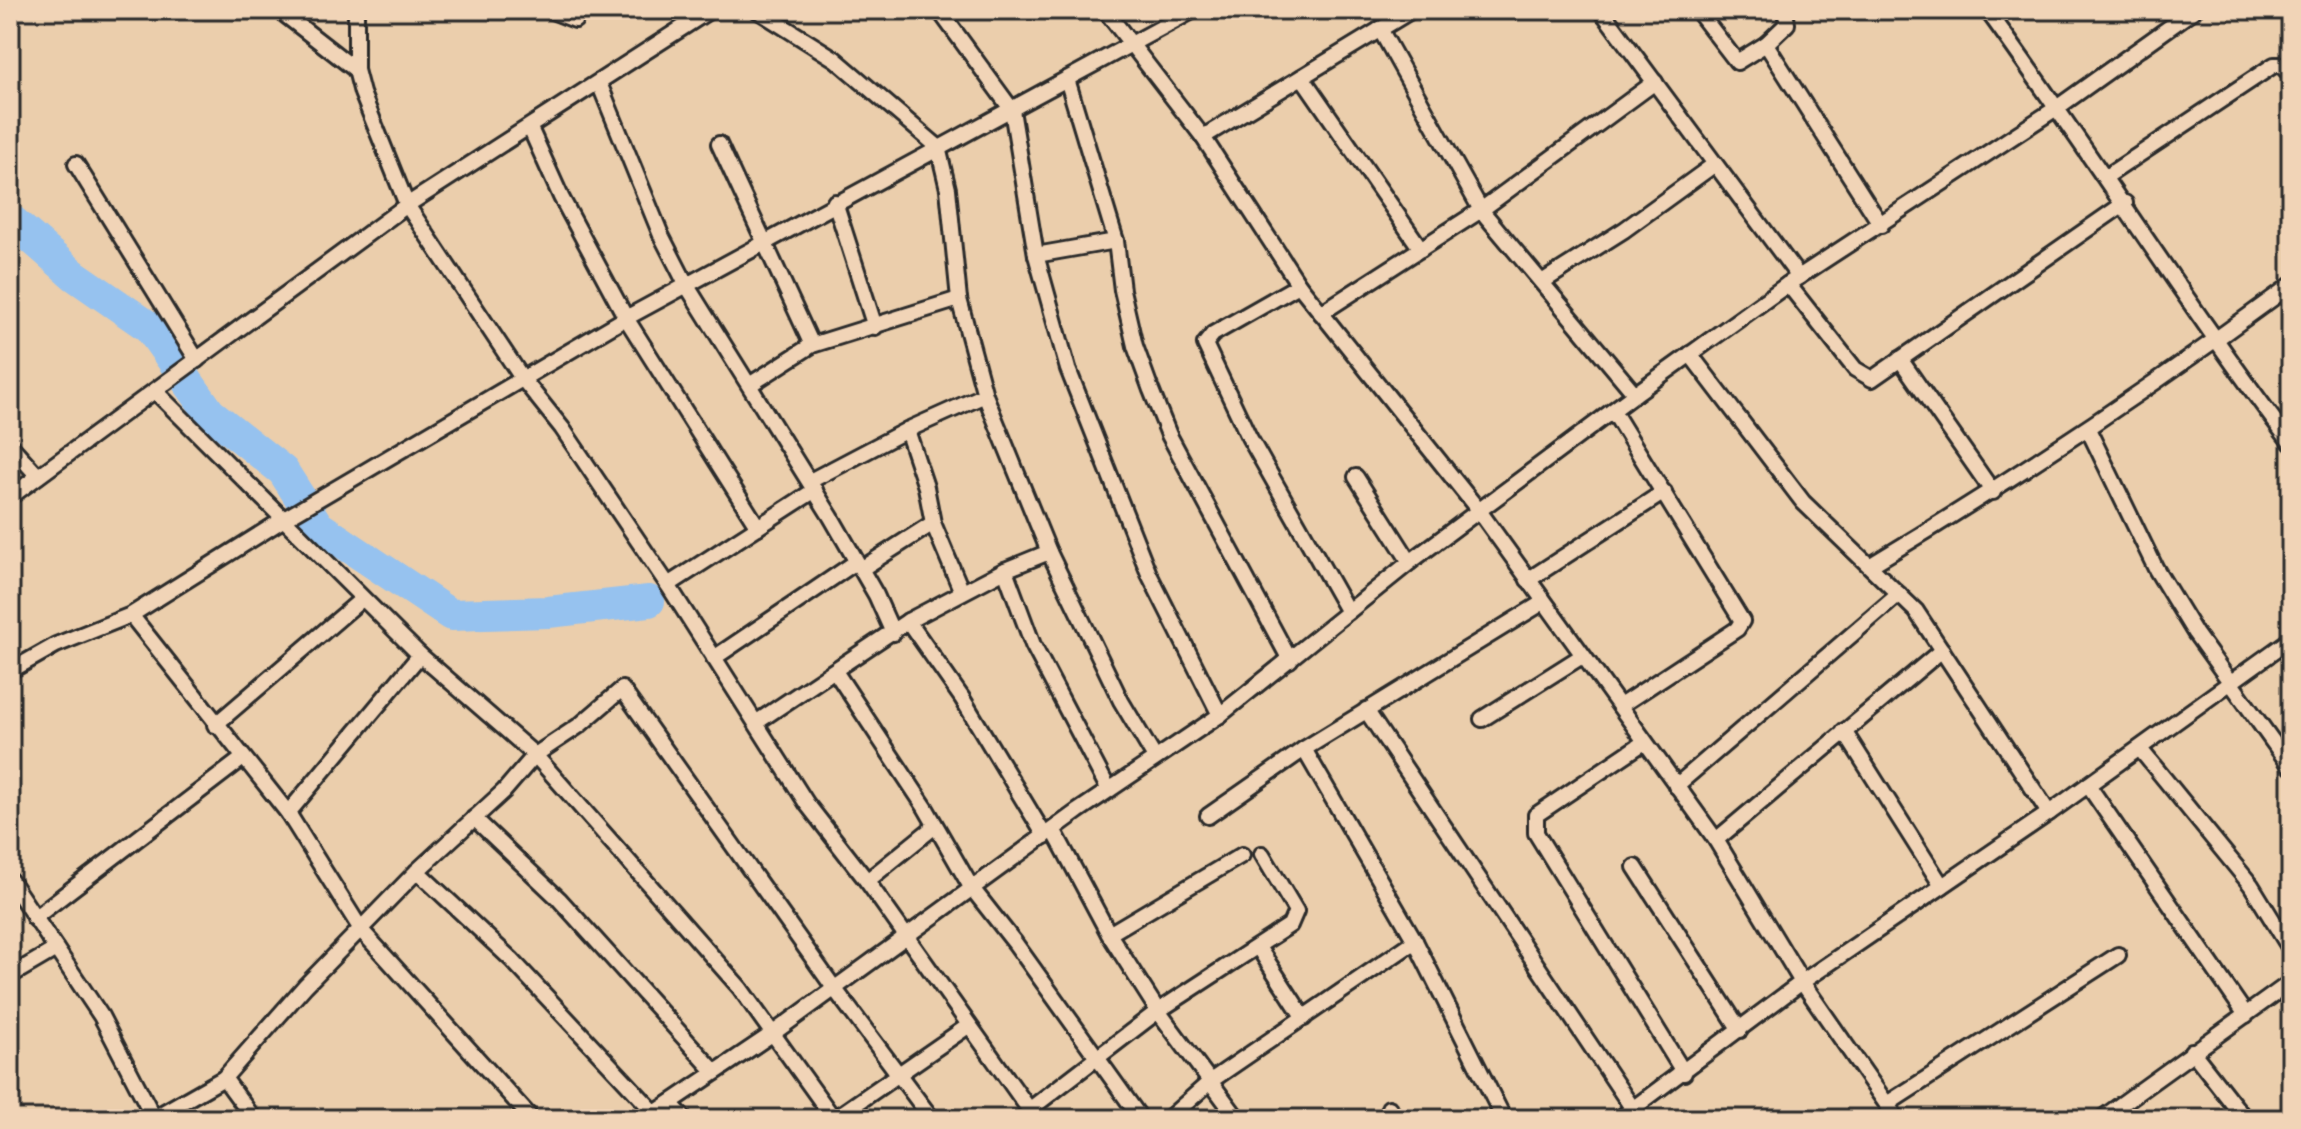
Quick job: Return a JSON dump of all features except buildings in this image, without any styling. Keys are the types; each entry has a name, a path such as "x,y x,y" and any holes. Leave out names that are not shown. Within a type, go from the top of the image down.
{"street":[{"path":"279,10 356,70"},
{"path":"356,10 356,70 407,205 522,378 562,428 668,585 807,804 867,881 1033,1114 1158,1011 1258,947 1296,918 1296,911 1262,854"},
{"path":"549,10 575,20"},
{"path":"10,497 407,205 710,10"},
{"path":"757,10 835,59 938,147 948,189 959,299 985,395 1049,552 1121,701 1155,758"},
{"path":"939,10 1012,110 1036,255 1068,369 1137,544 1220,715"},
{"path":"1105,10 1203,137 1299,285 1480,512 1542,603 1716,840 1802,982 1897,1119"},
{"path":"13,664 131,615 284,519 626,318 1194,10"},
{"path":"1203,137 1412,10"},
{"path":"1601,10 1715,164 1863,377 1872,379 2125,203"},
{"path":"1697,10 1733,60 1741,61 1766,44 1787,24 1785,10"},
{"path":"1988,10 2107,176 2215,341 2291,443"},
{"path":"417,871 512,960 651,1116 772,1034 971,887 1220,715 1410,562 1690,354 1794,281 2058,107 2194,10"},
{"path":"1380,29 1481,210 1635,394"},
{"path":"1766,44 1881,225"},
{"path":"2107,176 2274,65 2281,65 2291,75"},
{"path":"1302,77 1421,249"},
{"path":"1067,79 1116,241 1122,290 1135,346 1169,435 1290,660"},
{"path":"1321,313 1481,210 1655,82"},
{"path":"599,83 661,235 687,286 812,486 893,633"},
{"path":"530,128 567,209 626,318 758,527"},
{"path":"719,144 812,345"},
{"path":"76,164 197,360"},
{"path":"1542,282 1624,230 1715,164"},
{"path":"835,202 875,327"},
{"path":"1036,255 1116,241"},
{"path":"1299,285 1213,334 1205,344 1249,437 1348,612"},
{"path":"1871,565 1993,492 2088,429 2291,285"},
{"path":"751,384 812,345 959,299"},
{"path":"1690,354 1803,502 1899,594 1942,650 2049,813"},
{"path":"1900,359 1993,492"},
{"path":"155,391 420,655 535,755 740,988 834,1119 968,1026"},
{"path":"668,585 758,527 812,486 907,430 985,395"},
{"path":"1613,411 1742,621 1737,629 1620,706"},
{"path":"2088,429 2156,569 2229,682 2291,767"},
{"path":"907,430 926,487 933,523 962,592"},
{"path":"10,445 38,476"},
{"path":"1356,477 1410,562"},
{"path":"1528,580 1664,492"},
{"path":"714,658 858,566 933,523"},
{"path":"757,722 908,621 1005,570 1049,552"},
{"path":"1005,570 1033,645 1109,790"},
{"path":"1676,786 1899,594"},
{"path":"215,725 362,599"},
{"path":"1208,816 1304,749 1542,603"},
{"path":"131,615 215,725 288,813 362,931 532,1119"},
{"path":"908,621 1049,833 1158,1011 1238,1119"},
{"path":"1619,1119 1802,982 2049,813 2291,639"},
{"path":"1716,840 1942,650"},
{"path":"288,813 420,655"},
{"path":"1482,719 1582,656"},
{"path":"835,671 971,887 1141,1119"},
{"path":"12,887 101,1016 153,1119 176,1114 224,1078 279,1012 362,931 417,871 504,791 535,755 580,725 622,689 834,988 932,1119"},
{"path":"1366,710 1633,1109"},
{"path":"1844,731 1942,886"},
{"path":"1643,743 1536,815 1534,822 1536,833 1684,1073"},
{"path":"1304,749 1415,941 1504,1119"},
{"path":"2140,749 2251,885 2291,950"},
{"path":"34,918 243,758"},
{"path":"2088,785 2246,1015"},
{"path":"474,818 559,899 715,1072"},
{"path":"867,881 935,826"},
{"path":"1109,934 1242,855"},
{"path":"1635,867 1740,1030"},
{"path":"1168,1119 1212,1080 1415,941"},
{"path":"1258,947 1304,1018"},
{"path":"10,976 56,949"},
{"path":"1887,1104 2118,955"},
{"path":"2101,1119 2291,982"},
{"path":"2192,1051 2245,1119"},
{"path":"224,1078 254,1119"},
{"path":"670,1103 685,1119"}],"waterway":[{"path":"10,219 74,275 149,327 210,413 283,471 318,526 451,615 548,612 649,601"}]}
